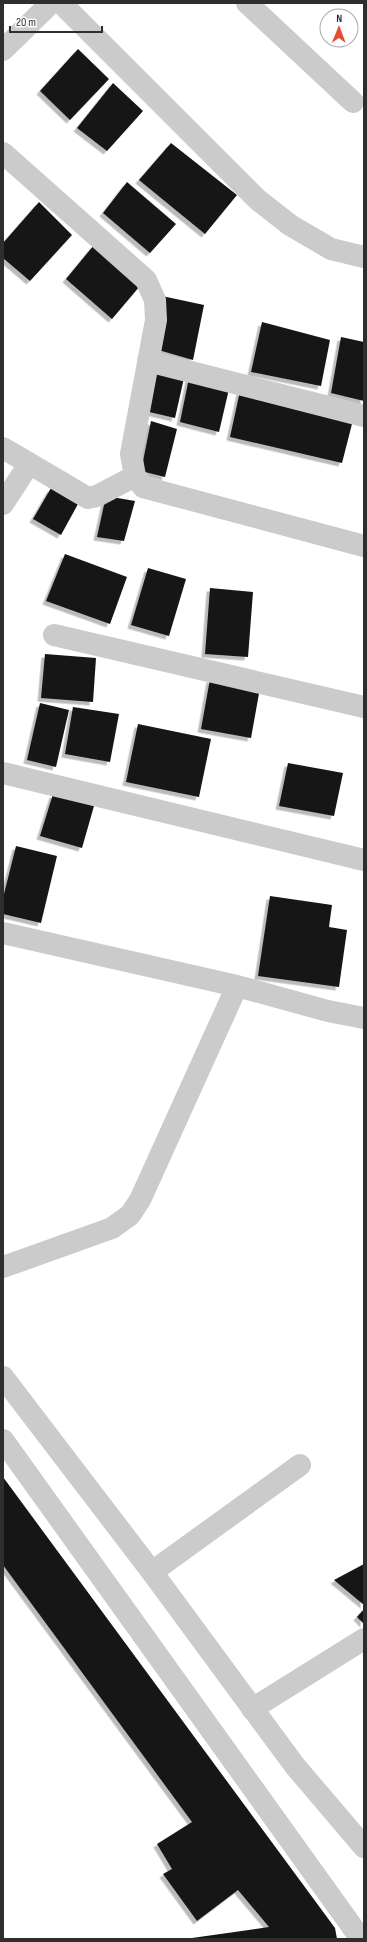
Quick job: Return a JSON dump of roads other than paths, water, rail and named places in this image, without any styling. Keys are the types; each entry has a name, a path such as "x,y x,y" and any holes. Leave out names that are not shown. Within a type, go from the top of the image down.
{"street":[{"path":"3,50 51,3"},
{"path":"61,3 258,200 290,225 331,249 364,257"},
{"path":"247,3 353,102"},
{"path":"3,153 146,280 155,300 156,320 131,454 135,476 143,487 364,546"},
{"path":"148,361 364,416"},
{"path":"3,448 88,498 97,496 135,476"},
{"path":"3,504 29,464"},
{"path":"54,635 364,707"},
{"path":"3,773 364,860"},
{"path":"3,933 237,986 328,1011 364,1018"},
{"path":"3,1266 112,1228 130,1215 140,1200 237,986"},
{"path":"3,1377 152,1572 295,1766 364,1847"},
{"path":"3,1440 361,1939"},
{"path":"152,1572 300,1465"},
{"path":"252,1709 364,1639"}]}
